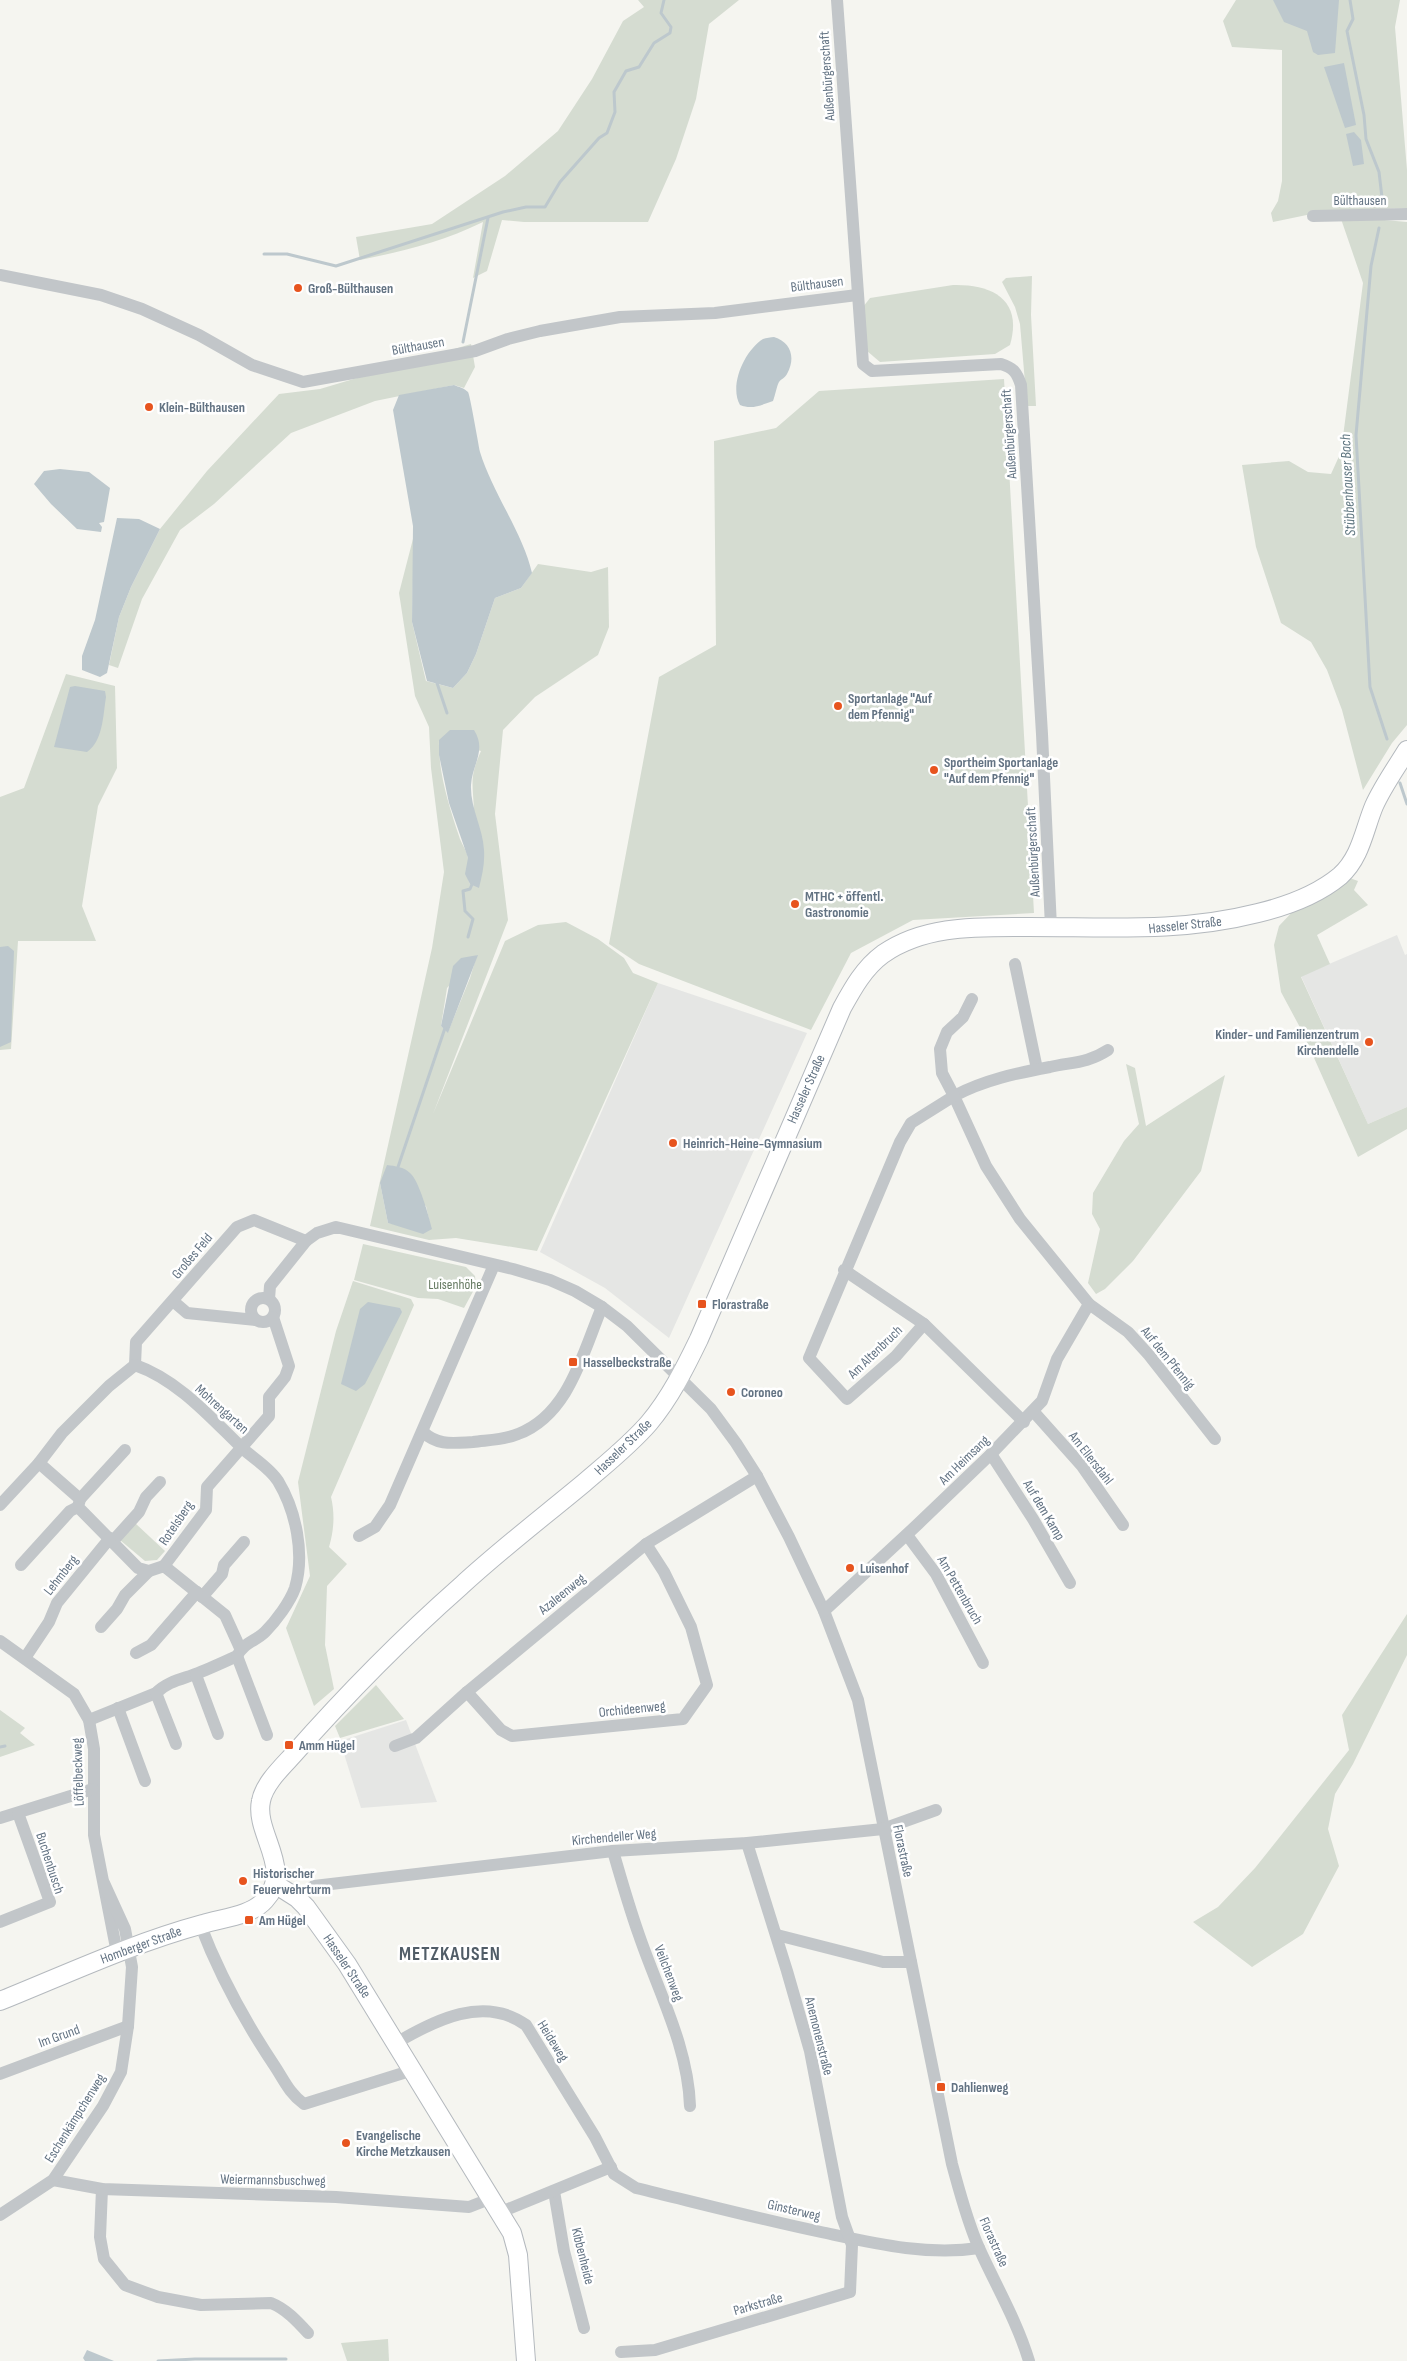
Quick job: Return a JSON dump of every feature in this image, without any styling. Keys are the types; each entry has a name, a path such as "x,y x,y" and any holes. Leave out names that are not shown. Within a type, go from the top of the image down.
{"main road":[{"name":"Hasseler Straße","path":"526,2361 517,2250 512,2232 347,1964 299,1895 275,1884 275,1866 260,1807 266,1789 284,1766 412,1632 462,1585 604,1466 646,1426 679,1378 842,1008 855,984 868,968 891,950 934,932 959,928 1051,927 1136,929 1183,927 1236,919 1277,909 1302,898 1338,877 1354,859 1374,805 1407,750"},
{"name":"Homberger Straße","path":"0,2001 124,1951 258,1906 265,1900 275,1884"}],"street":[{"name":"Außenbürgerschaft","path":"837,0 861,358 867,369 872,371 1001,364 1012,367 1022,386 1043,744 1051,927"},
{"name":"Bülthausen","path":"1313,216 1407,214"},
{"name":"Bülthausen","path":"0,275 102,295 199,335 252,365 303,382 475,351 508,339 540,331 620,317 723,312 857,295"},
{"path":"1015,964 1037,1069"},
{"path":"972,999 963,1018 947,1032 940,1049 942,1073 986,1166 1020,1219 1089,1304"},
{"name":"Am Altenbruch","path":"924,1324 896,1356 848,1399 809,1358 844,1270 900,1142 911,1123 975,1085 1037,1069 1081,1063 1096,1058 1108,1050"},
{"name":"Großes Feld","path":"135,1365 136,1342 237,1227 254,1220 306,1241"},
{"path":"242,1447 269,1416 269,1397 286,1378 289,1366 273,1317 275,1307 270,1299 270,1286 306,1241 318,1233 336,1228 550,1280 602,1307 627,1326 679,1378"},
{"path":"359,1536 375,1527 390,1504 423,1432 494,1265"},
{"name":"Am Altenbruch","path":"844,1270 924,1324 1024,1422"},
{"path":"256,1320 250,1312 252,1303 260,1298 270,1299"},
{"path":"173,1302 187,1313 265,1322 273,1317"},
{"name":"Am Heimsang","path":"824,1611 907,1535 1024,1422 1042,1401 1057,1359 1089,1304"},
{"name":"Auf dem Pfennig","path":"1089,1304 1128,1332 1149,1355 1215,1439"},
{"path":"423,1432 432,1441 440,1443 479,1441 518,1434 544,1419 567,1390 602,1307"},
{"path":"0,1505 39,1463 62,1433 109,1386 135,1365"},
{"name":"Mohrengarten","path":"89,1720 156,1693 170,1683 185,1676 196,1674 239,1652 265,1632 280,1612 294,1589 299,1566 298,1541 290,1504 277,1479 214,1418 156,1372 135,1365"},
{"name":"Florastraße","path":"679,1378 719,1419 757,1476 824,1611 860,1709 952,2164 966,2216 979,2248 1022,2338 1029,2361"},
{"name":"Am Ellersdahl","path":"1033,1411 1082,1466 1123,1525"},
{"name":"Rotelsberg","path":"164,1566 206,1510 207,1487 242,1447"},
{"path":"21,1565 125,1450"},
{"name":"Auf dem Kamp","path":"991,1454 1033,1519 1070,1583"},
{"path":"39,1463 79,1503 138,1568 148,1571"},
{"name":"Azaleenweg","path":"396,1746 416,1738 467,1692 646,1544 757,1476"},
{"name":"Lehmberg","path":"25,1658 49,1622 57,1603 111,1540 139,1512 146,1497 160,1482"},
{"name":"Am Pettenbruch","path":"907,1535 936,1574 983,1663"},
{"path":"136,1653 151,1645 222,1574 224,1565 244,1542"},
{"name":"Orchideenweg","path":"467,1692 501,1730 512,1736 683,1719 707,1685 691,1627 664,1572 646,1544"},
{"path":"101,1627 148,1571 164,1566 226,1615 266,1735"},
{"name":"Löffelbeckweg","path":"0,1641 74,1694 89,1720 94,1749 94,1835 104,1883 125,1929 124,1951"},
{"path":"196,1674 218,1734"},
{"path":"156,1693 176,1744"},
{"path":"118,1708 144,1781"},
{"path":"0,1818 93,1789"},
{"name":"Kirchendeller Weg","path":"299,1895 314,1886 613,1851 747,1843 883,1829 936,1810"},
{"name":"Buchenbusch","path":"0,1922 50,1902 18,1813"},
{"name":"Anemonenstraße","path":"747,1843 810,2051 842,2217 851,2239"},
{"name":"Veilchenweg","path":"613,1851 638,1933 678,2040 689,2089 690,2106"},
{"path":"200,1924 214,1958 253,2035 292,2095 304,2104 413,2070"},
{"path":"776,1935 883,1962 911,1962"},
{"name":"Eschenkämpchenweg","path":"2,2210 53,2180 113,2089 121,2072 132,1984 124,1951"},
{"name":"Heideweg","path":"396,2043 443,2018 468,2012 496,2012 521,2022 531,2033 611,2167"},
{"name":"Im Grund","path":"0,2074 128,2026"},
{"path":"497,2205 554,2191 611,2167"},
{"name":"Ginsterweg","path":"611,2167 614,2174 636,2188 851,2239 921,2250 956,2251 979,2248"},
{"name":"Weiermannsbuschweg","path":"53,2180 102,2189 336,2197 468,2207 497,2205"},
{"path":"102,2189 100,2237 104,2259 125,2285 158,2297 201,2305 271,2303 296,2319 308,2333"},
{"name":"Kibbenheide","path":"554,2191 564,2251 584,2328"},
{"name":"Parkstraße","path":"621,2352 654,2350 850,2292 851,2239"}],"shaded area":[{"path":"1273,0 1339,0 1335,53 1318,55 1313,52 1307,31 1284,22"},
{"path":"1344,63 1356,125 1345,128 1324,67"},
{"path":"1354,132 1361,140 1364,164 1353,166 1346,134"},
{"path":"774,337 780,339 790,351 791,362 787,374 779,382 773,401 753,407 740,405 736,388 737,379 744,360 763,339"},
{"path":"454,385 468,392 480,452 492,483 522,543 532,573 521,588 495,598 476,654 467,673 453,688 427,681 412,622 413,526 393,410 399,395"},
{"path":"60,469 89,472 110,488 104,522 99,523 102,527 101,532 77,529 51,504 34,484 44,471"},
{"path":"117,518 139,519 160,529 131,587 119,617 107,673 100,677 82,670 82,656 95,620"},
{"path":"75,686 105,691 103,720 99,735 87,752 54,747 70,687"},
{"path":"450,730 474,730 478,737 479,751 472,778 471,793 484,850 484,865 479,888 470,884 465,874 468,858 449,803 439,755 439,740"},
{"name":"Kinder- und Familienzentrum Kirchendelle","path":"1397,935 1405,955 1407,954 1407,1107 1368,1124 1301,976"},
{"path":"8,946 14,951 11,1042 0,1047 0,947"},
{"path":"478,955 448,1033 441,1026 453,966 461,958"},
{"name":"Heinrich-Heine-Gymnasium","path":"658,983 807,1033 669,1338 605,1288 540,1252"},
{"path":"387,1165 405,1169 413,1177 423,1199 432,1229 423,1234 388,1223 380,1183"},
{"path":"368,1302 400,1308 402,1312 365,1384 356,1391 341,1384 360,1309"},
{"path":"406,1720 437,1802 361,1808 340,1741"},
{"path":"87,2350 114,2361 85,2361 83,2358"}],"green space":[{"path":"638,0 739,0 709,24 696,99 676,159 648,222 524,222 502,220 487,271 473,278 483,222 423,245 360,260 356,237 432,224 505,176 558,131 592,79 623,21 644,7"},
{"path":"1236,0 1400,0 1395,27 1407,170 1407,208 1326,211 1273,222 1271,213 1278,201 1282,181 1282,50 1232,47 1223,21"},
{"path":"1340,216 1407,222 1407,725 1392,743 1363,790 1342,710 1327,670 1311,642 1281,623 1256,547 1242,465 1289,461 1308,472 1331,474 1341,452 1363,283"},
{"path":"1032,276 1031,315 1036,406 1027,406 1020,324 1015,307 1002,282 1006,278"},
{"path":"953,285 981,288 1001,298 1008,306 1012,316 1013,329 1010,345 995,354 880,362 867,351 863,307 870,298"},
{"path":"471,344 475,367 464,388 454,385 375,401 291,433 214,504 180,530 142,599 118,668 109,665 119,617 131,587 160,529 207,471 279,394 320,389"},
{"name":"Sportanlage \"Auf dem Pfennig\"","path":"1004,379 1034,913 913,920 851,953 811,1030 639,964 609,944 659,677 716,645 714,441 776,428 819,391"},
{"path":"414,535 412,622 426,681 453,688 467,673 476,654 495,598 521,588 538,564 591,572 608,567 609,627 598,655 535,697 503,730 495,814 508,920 433,1114 505,941 538,925 566,922 598,939 624,958 633,973 658,983 537,1251 456,1238 429,1240 370,1226 432,948 444,872 431,768 429,727 415,696 399,593","holes":["439,740 481,751 473,781 474,848 470,884 467,873 467,855 459,836 445,789 440,764","477,955 470,978 448,1032 441,1026 447,988","380,1183 426,1206 431,1229 388,1223"]},
{"path":"66,674 115,686 117,768 98,806 82,906 96,941 18,941 11,1049 0,1050 0,797 24,788"},
{"path":"1347,877 1358,881 1354,890 1368,905 1317,935 1330,964 1301,977 1368,1124 1407,1107 1407,1129 1358,1157 1303,1033 1281,992 1274,945 1279,926 1297,907"},
{"path":"1126,1064 1135,1068 1146,1126 1225,1075 1201,1171 1133,1261 1105,1289 1096,1294 1088,1283 1100,1229 1092,1214 1093,1193 1124,1141 1139,1124"},
{"name":"Luisenhöhe","path":"363,1244 466,1267 475,1276 476,1286 464,1308 438,1299 418,1298 354,1280"},
{"path":"353,1281 411,1299 414,1305 331,1497 333,1522 329,1547 347,1564 327,1586 325,1645 334,1689 314,1706 286,1628 310,1576 298,1482 336,1331"},
{"path":"135,1523 165,1551 157,1560 145,1561 120,1540"},
{"path":"1407,1614 1407,1655 1353,1764 1335,1794 1328,1829 1339,1866 1303,1934 1252,1967 1193,1922 1218,1907 1255,1868 1349,1750 1342,1715"},
{"path":"376,1685 404,1719 340,1738 335,1726"},
{"path":"0,1710 25,1728 20,1733 35,1745 0,1757"},
{"path":"388,2339 389,2361 347,2361 341,2343"}],"waterway":[{"path":"264,254 287,254 336,266 503,212 526,207 545,207 560,182 599,138 607,133 615,112 614,92 626,71 639,67 654,43 670,33 671,27 661,13 664,0"},
{"name":"Stübbenhauser Bach","path":"1350,0 1353,19 1347,31 1364,115 1366,139 1379,172 1383,206"},
{"path":"463,342 488,218"},
{"name":"Stübbenhauser Bach","path":"1379,228 1371,266 1356,435 1370,687 1387,739"},
{"path":"436,680 447,713"},
{"name":"Stübbenhauser Bach","path":"1400,783 1407,804"},
{"path":"468,937 473,919 465,911 463,891 470,889 473,882"},
{"path":"398,1167 445,1028"},
{"path":"0,1747 5,1746"},
{"path":"158,2361 286,2359"}],"place":[{"name":"Groß-Bülthausen","path":"298,288"},
{"name":"Klein-Bülthausen","path":"149,407"},
{"name":"Sportanlage \"Auf dem Pfennig\"","path":"838,706"},
{"name":"Sportheim Sportanlage \"Auf dem Pfennig\"","path":"934,770"},
{"name":"MTHC + öffentl. Gastronomie","path":"795,904"},
{"name":"Kinder- und Familienzentrum Kirchendelle","path":"1369,1042"},
{"name":"Heinrich-Heine-Gymnasium","path":"673,1143"},
{"name":"Florastraße","path":"702,1304"},
{"name":"Hasselbeckstraße","path":"573,1362"},
{"name":"Coroneo","path":"731,1392"},
{"name":"Luisenhof","path":"850,1568"},
{"name":"Amm Hügel","path":"289,1745"},
{"name":"Historischer Feuerwehrturm","path":"243,1881"},
{"name":"Am Hügel","path":"249,1920"},
{"name":"Dahlienweg","path":"941,2087"},
{"name":"Evangelische Kirche Metzkausen","path":"346,2143"}],"district":[{"name":"METZKAUSEN","path":"450,1954"}]}
